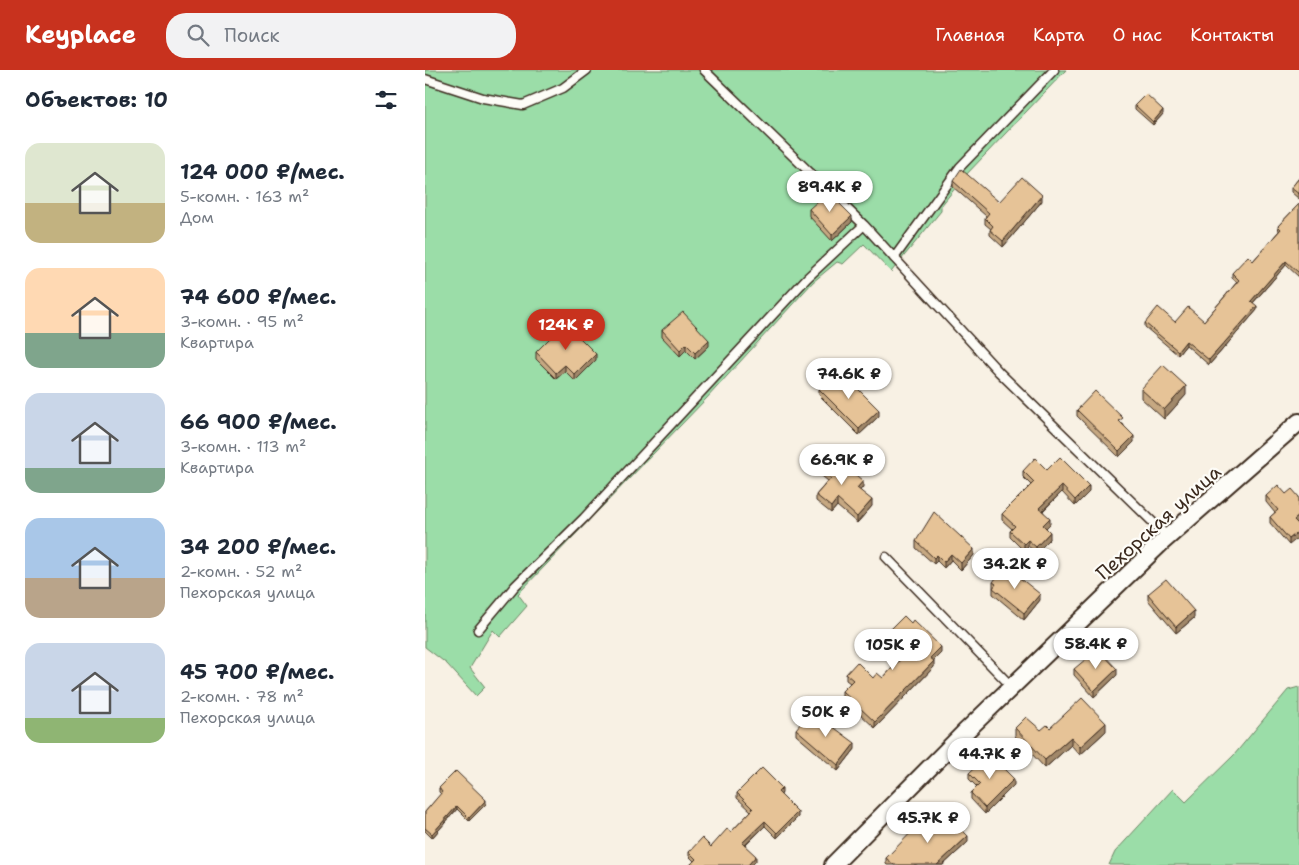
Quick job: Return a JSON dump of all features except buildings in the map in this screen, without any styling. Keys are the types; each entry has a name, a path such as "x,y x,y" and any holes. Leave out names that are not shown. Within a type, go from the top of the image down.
{"street":[{"name":"Пехорская улица","path":"833,865 1012,687 1167,537 1299,422"}],"lane":[{"path":"425,79 483,98 523,105 563,88 587,70"},
{"path":"704,70 863,225 999,372 1167,537"},
{"path":"893,258 960,167 1054,70"},
{"path":"477,630 515,586 584,518 807,278 863,225"},
{"path":"886,557 1012,687"}],"green space":[{"path":"425,70 1066,70 964,177 941,206 941,211 891,272 864,244 843,264 837,262 813,282 706,399 518,594 527,606 500,637 493,630 470,668 485,687 476,696 447,664 425,647"},
{"path":"1299,687 1299,865 1109,865 1115,852 1173,789 1186,802 1234,755 1288,690"}]}
